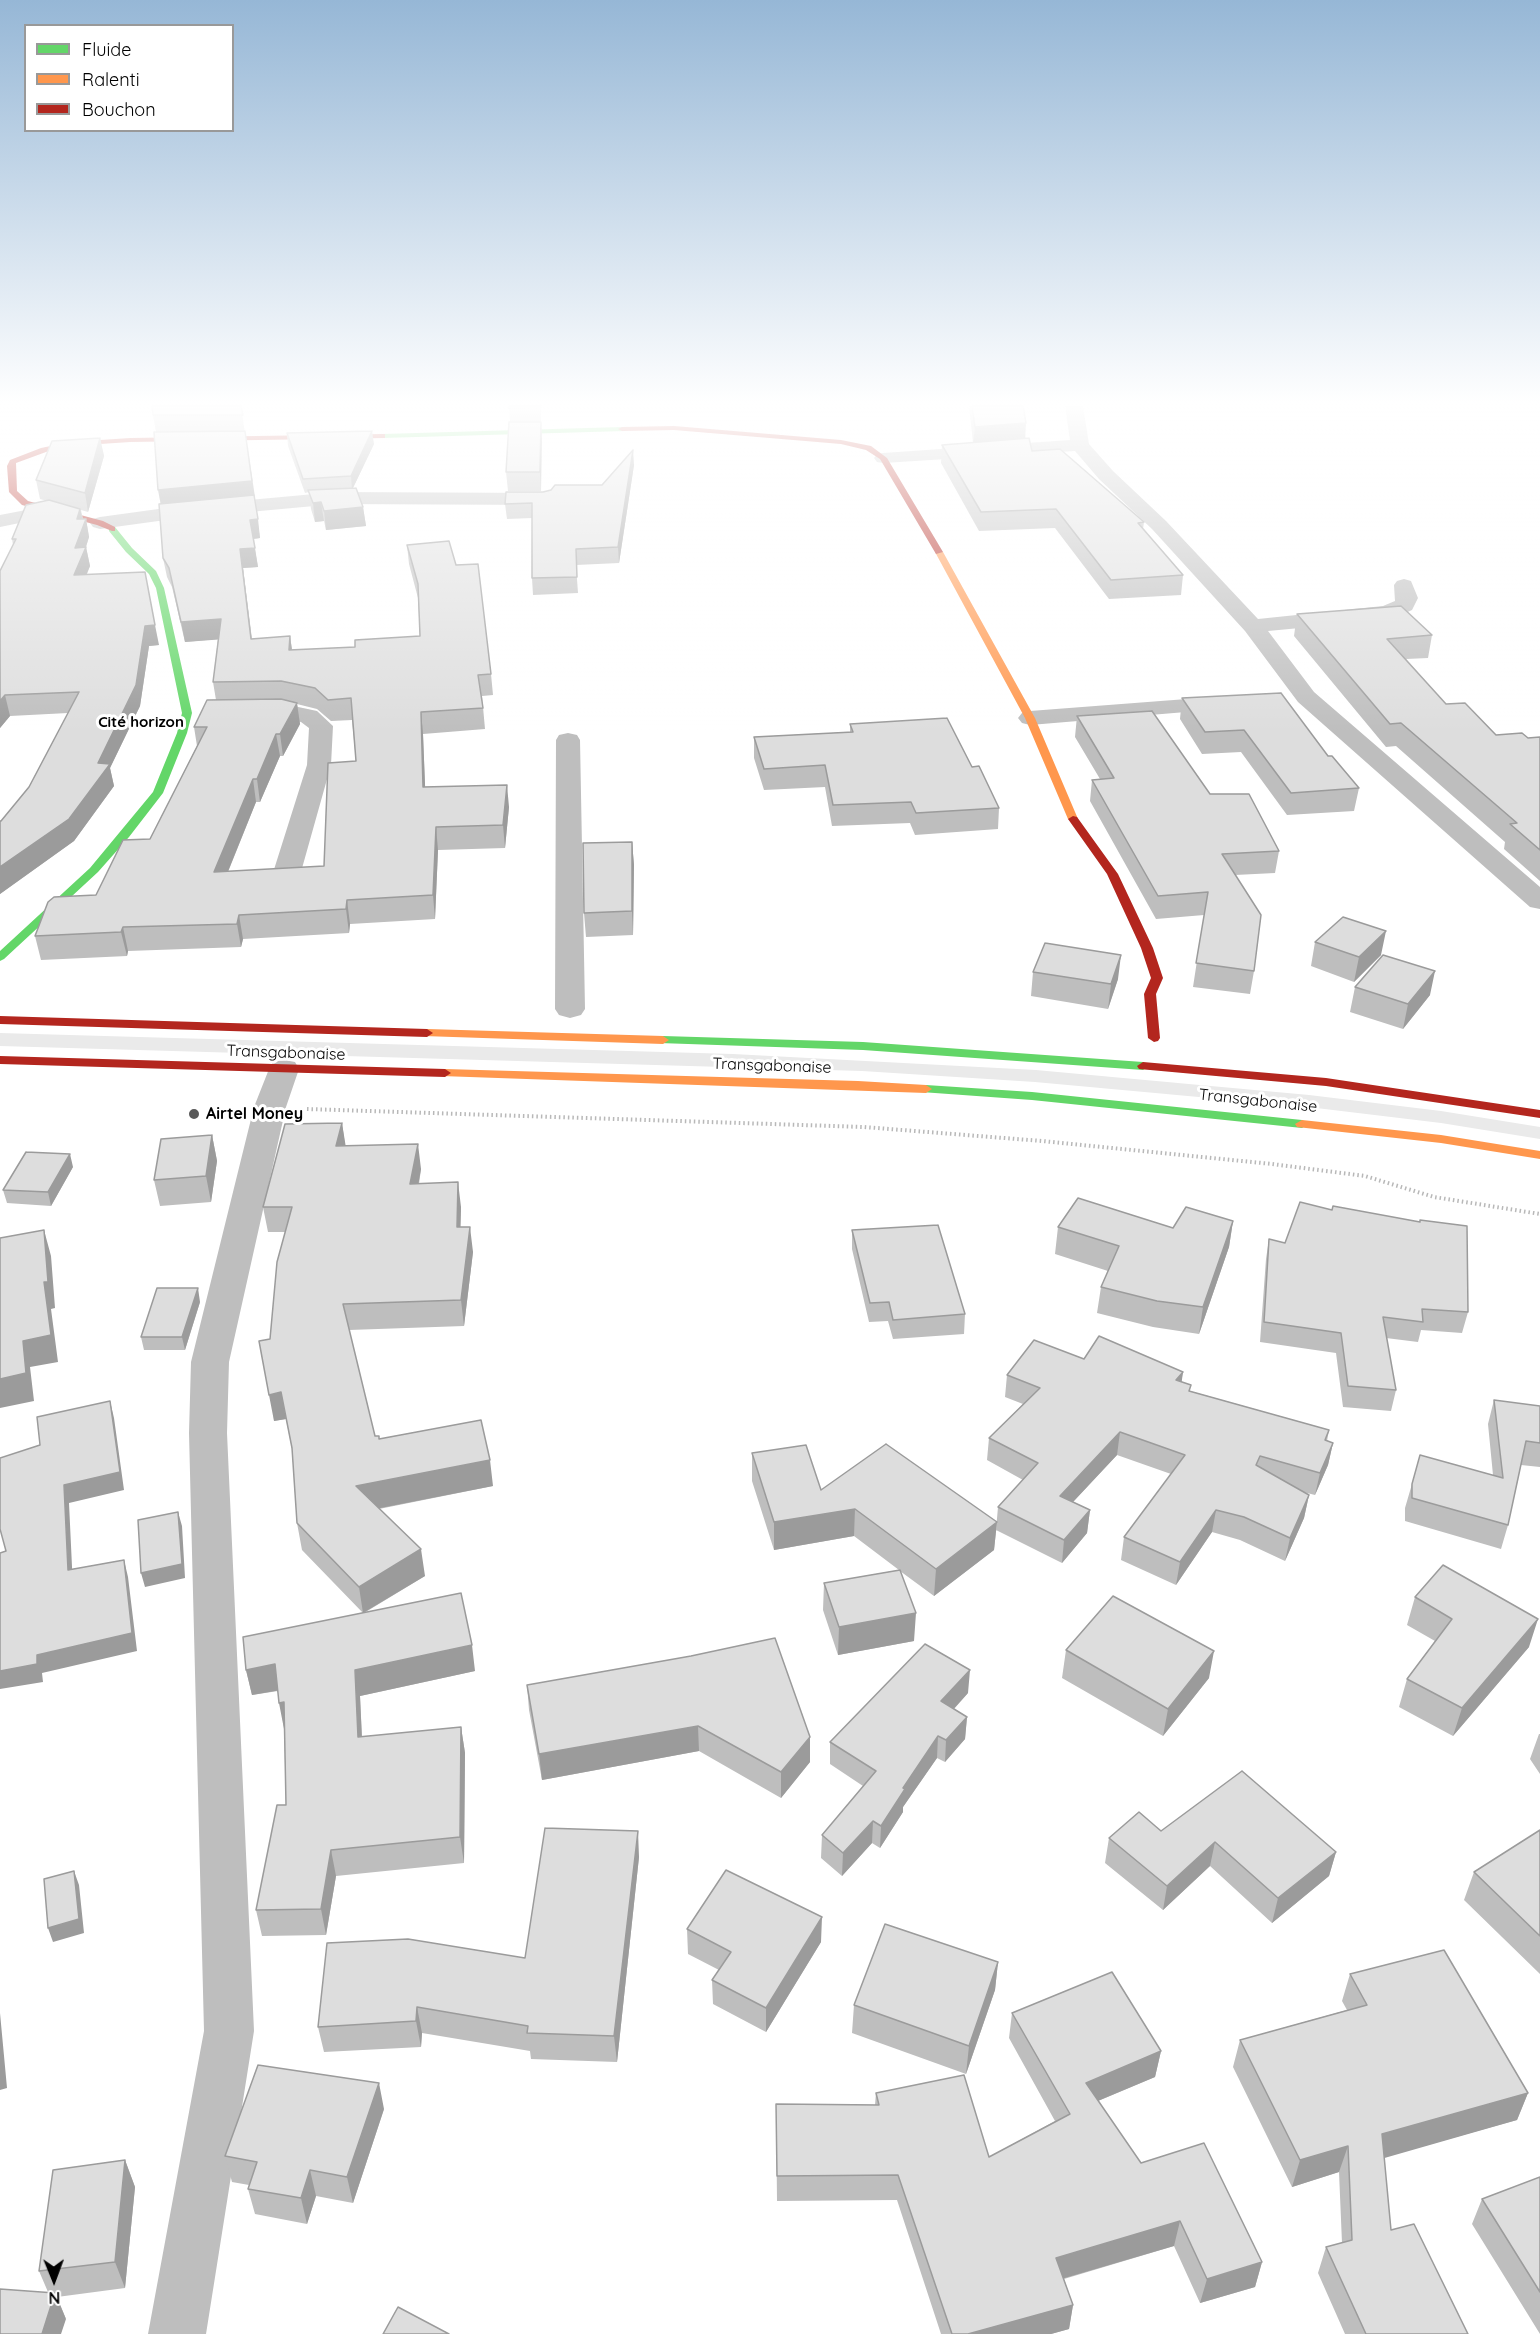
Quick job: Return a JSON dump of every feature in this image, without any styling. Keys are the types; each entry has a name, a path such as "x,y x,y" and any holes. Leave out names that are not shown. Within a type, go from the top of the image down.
{"main road":[{"path":"0,957 94,870 125,835 158,793 182,733 210,713 153,573 129,550 113,529 100,523 68,515"},
{"path":"917,515 956,581 1030,718 1072,818 1112,874 1147,948 1157,978 1150,994 1154,1038"},
{"name":"Transgabonaise","path":"0,1020 885,1048 1034,1057 1326,1082 1540,1114"},
{"name":"Transgabonaise","path":"0,1060 277,1088 858,1085 1032,1096 1312,1124 1441,1139 1540,1155"}],"street":[{"path":"0,521 32,515"},
{"path":"100,523 159,515"},
{"path":"1148,515 1253,626 1294,698 1540,901"},
{"path":"1253,626 1375,615 1391,611 1404,605 1407,598 1404,585"},
{"path":"1030,718 1248,701"},
{"path":"210,713 284,711 309,717 321,726 319,765 285,879"},
{"path":"568,740 570,1009"},
{"path":"177,2334 229,2031 208,1433 210,1362 277,1088"}],"path":[{"path":"277,1088 1042,1141 1272,1164 1365,1176 1434,1197 1540,1214"}],"shaded area":[{"path":"0,1033 733,1054 1036,1070 1309,1095 1441,1111 1540,1127 1540,1139 1441,1123 1308,1107 1035,1082 862,1071 0,1046"}],"building":[{"path":"22,515 78,515 77,519 86,519 75,548 86,547 74,575 145,572 155,625 145,626 136,685 98,763 110,764 69,819 0,867 0,821 29,787 79,692 5,695 0,701 0,571 16,539 12,539"},
{"path":"160,515 257,515 258,519 250,520 255,548 240,549 251,639 290,636 289,650 355,647 355,640 420,636 418,584 407,545 449,541 456,565 478,564 491,674 478,675 483,708 421,712 423,787 507,785 503,825 436,827 433,895 347,900 346,909 239,915 237,924 123,927 121,932 35,936 48,902 54,897 96,895 123,840 150,839 207,727 194,727 207,700 281,699 297,703 280,734 276,734 257,779 253,779 214,872 324,866 328,763 356,761 351,698 328,700 315,688 281,681 213,682 221,619 181,622 169,568 163,558"},
{"path":"532,515 623,515 618,547 576,549 577,577 532,578"},
{"path":"1061,515 1136,515 1144,522 1138,523 1183,575 1111,580"},
{"path":"1401,606 1432,635 1387,639 1446,704 1465,703 1496,735 1522,733 1528,738 1540,737 1540,850 1510,824 1517,823 1401,723 1390,724 1297,614"},
{"path":"1281,693 1328,756 1332,756 1359,788 1291,793 1244,730 1205,732 1182,698"},
{"path":"1152,711 1210,794 1249,794 1279,851 1222,854 1261,915 1254,971 1196,963 1208,892 1158,896 1092,780 1114,778 1077,716"},
{"path":"947,718 972,767 979,766 999,808 916,813 911,802 833,805 825,765 764,769 754,737 853,732 850,724"},
{"path":"632,842 632,911 584,913 583,843"},
{"path":"1343,917 1386,931 1359,957 1315,942"},
{"path":"1045,943 1121,955 1111,984 1033,972"},
{"path":"1383,955 1435,971 1408,1004 1355,987"},
{"path":"342,1123 336,1146 418,1144 410,1184 458,1182 457,1227 470,1227 461,1300 343,1304 375,1436 379,1436 379,1439 481,1420 490,1460 356,1486 421,1549 359,1587 297,1523 292,1448 281,1392 269,1395 259,1341 270,1339 277,1262 292,1207 263,1207 285,1124"},
{"path":"212,1135 206,1176 154,1180 161,1139"},
{"path":"26,1152 70,1154 48,1192 3,1190"},
{"path":"1078,1198 1173,1228 1186,1207 1233,1221 1203,1307 1157,1301 1101,1287 1119,1246 1058,1227"},
{"path":"1300,1202 1332,1210 1333,1206 1420,1222 1420,1220 1467,1226 1468,1312 1422,1309 1423,1322 1383,1317 1396,1390 1348,1386 1341,1333 1264,1322 1269,1239 1285,1243"},
{"path":"938,1225 965,1314 893,1320 889,1302 870,1303 852,1230"},
{"path":"44,1230 48,1282 44,1282 51,1335 23,1341 26,1373 0,1379 0,1238"},
{"path":"157,1288 198,1288 182,1337 141,1337"},
{"path":"1099,1336 1183,1372 1176,1380 1191,1385 1189,1391 1329,1430 1325,1440 1333,1443 1320,1473 1260,1456 1256,1465 1309,1495 1290,1538 1244,1517 1216,1510 1180,1562 1124,1537 1185,1455 1120,1432 1060,1496 1090,1510 1064,1540 998,1507 1038,1463 989,1438 1040,1388 1007,1375 1034,1340 1084,1359"},
{"path":"1494,1400 1540,1406 1540,1443 1526,1441 1508,1525 1412,1498 1412,1484 1420,1455 1503,1478"},
{"path":"110,1401 120,1472 64,1485 68,1570 124,1560 132,1633 37,1655 37,1664 0,1671 0,1553 6,1551 0,1529 0,1458 40,1445 37,1417"},
{"path":"886,1444 997,1522 936,1569 855,1509 774,1522 752,1453 806,1445 821,1490"},
{"path":"178,1512 182,1564 141,1573 138,1520"},
{"path":"1443,1565 1538,1619 1462,1708 1407,1679 1452,1619 1415,1597"},
{"path":"900,1570 916,1613 839,1627 824,1583"},
{"path":"461,1593 472,1645 355,1670 358,1737 461,1727 460,1837 331,1850 321,1909 256,1910 277,1805 286,1805 284,1702 279,1703 275,1664 246,1670 243,1637"},
{"path":"1113,1596 1214,1651 1168,1709 1066,1650"},
{"path":"775,1638 810,1737 781,1772 698,1726 539,1754 527,1685 691,1656"},
{"path":"925,1644 970,1670 941,1701 967,1717 946,1740 938,1736 881,1826 873,1821 843,1853 822,1835 876,1771 830,1742"},
{"path":"1242,1771 1336,1852 1278,1898 1215,1842 1167,1886 1109,1838 1139,1812 1161,1831"},
{"path":"545,1828 638,1831 614,2036 527,2033 528,2026 417,2007 416,2021 318,2027 327,1943 408,1939 525,1958"},
{"path":"1540,1830 1540,1936 1474,1872"},
{"path":"726,1870 822,1917 766,2008 712,1980 731,1952 687,1929"},
{"path":"74,1871 79,1919 48,1928 44,1879"},
{"path":"885,1924 998,1962 969,2046 854,2005"},
{"path":"1444,1950 1528,2093 1382,2134 1391,2230 1414,2224 1468,2334 1366,2334 1326,2247 1352,2240 1348,2146 1300,2160 1240,2040 1367,2005 1350,1974"},
{"path":"1112,1972 1161,2051 1086,2083 1141,2163 1204,2143 1262,2262 1207,2279 1180,2221 1056,2258 1073,2305 968,2334 952,2334 898,2175 777,2176 776,2104 879,2105 876,2093 964,2075 989,2157 1070,2114 1012,2013"},
{"path":"258,2065 379,2083 347,2177 310,2170 301,2198 248,2189 257,2162 225,2156"},
{"path":"125,2160 115,2262 39,2271 53,2170"},
{"path":"1540,2177 1540,2292 1482,2199"},
{"path":"0,2289 55,2293 42,2334 0,2334"},
{"path":"398,2307 449,2334 383,2334"}],"traffic: fast":[{"path":"0,957 94,870 125,835 158,793 182,733 187,713 160,588 153,573 129,550 112,529"},
{"path":"663,1040 863,1046 1143,1066"},
{"path":"926,1089 1032,1096 1302,1124"}],"traffic: slow":[{"path":"939,552 1030,718 1073,819"},
{"path":"427,1033 663,1040"},
{"path":"445,1073 926,1089"},
{"path":"1302,1124 1441,1139 1540,1155"}],"traffic: jam":[{"path":"70,515 100,523 112,529"},
{"path":"917,515 939,552"},
{"path":"1073,819 1112,874 1147,948 1157,978 1150,994 1154,1038"},
{"path":"0,1020 427,1033"},
{"path":"0,1060 445,1073"},
{"path":"1143,1066 1326,1082 1540,1114"}],"place":[{"name":"Airtel Money","path":"194,1114"}],"district":[{"name":"Cité horizon","path":"141,722"}]}
